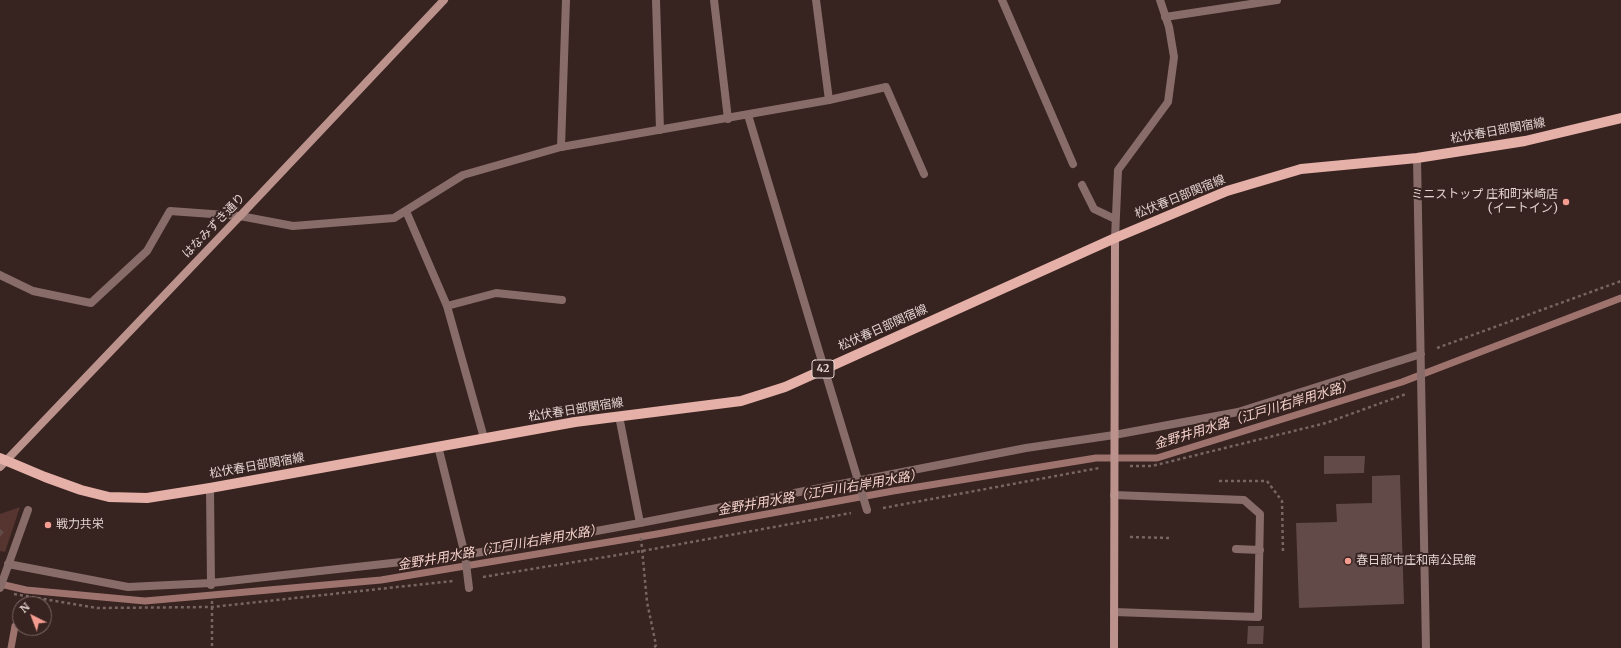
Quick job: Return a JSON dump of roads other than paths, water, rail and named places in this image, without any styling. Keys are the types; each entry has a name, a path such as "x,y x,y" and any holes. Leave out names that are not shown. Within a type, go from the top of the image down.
{"main road":[{"name":"松伏春日部関宿線","path":"2,462 81,490 109,497 147,498 575,422 741,401 785,387 824,368 1115,238 1227,191 1301,169 1417,158 1525,141 1621,118"}],"street":[{"name":"はなみずき通り","path":"2,462 240,216 444,0"},
{"path":"561,147 566,0"},
{"path":"656,0 660,130"},
{"path":"714,0 728,118"},
{"path":"816,0 829,100"},
{"path":"1002,0 1073,164"},
{"path":"1114,648 1115,238 1118,170 1168,102 1174,57 1160,0"},
{"path":"1165,17 1277,0"},
{"path":"0,275 33,291 91,303 147,251 170,211 240,216 293,226 394,218 463,174 561,147 748,115 829,100 886,87 924,174"},
{"path":"748,115 867,510"},
{"path":"1417,158 1426,648"},
{"path":"1082,185 1094,209 1116,219"},
{"path":"406,210 447,306 484,438"},
{"path":"447,306 496,293 562,300"},
{"path":"7,567 128,587 211,584 465,556 1026,448 1114,439 1238,412 1421,354"},
{"path":"619,416 640,523"},
{"path":"438,446 465,556 469,588"},
{"path":"210,488 211,584"},
{"path":"1114,495 1244,500 1260,514 1258,617 1114,612"},
{"path":"0,588 28,510"},
{"path":"1236,549 1260,550"}],"waterway":[{"name":"金野井用水路（江戸川右岸用水路）","path":"0,584 26,590 145,601 381,580 657,534 893,491 1096,458 1157,458 1402,382 1621,298"},
{"path":"11,648 13,636"}],"place":[{"name":"ミニストップ 庄和町米崎店 (イートイン)","path":"1566,202"},
{"name":"戦力共栄","path":"48,525"},
{"name":"春日部市庄和南公民館","path":"1348,561"}]}
